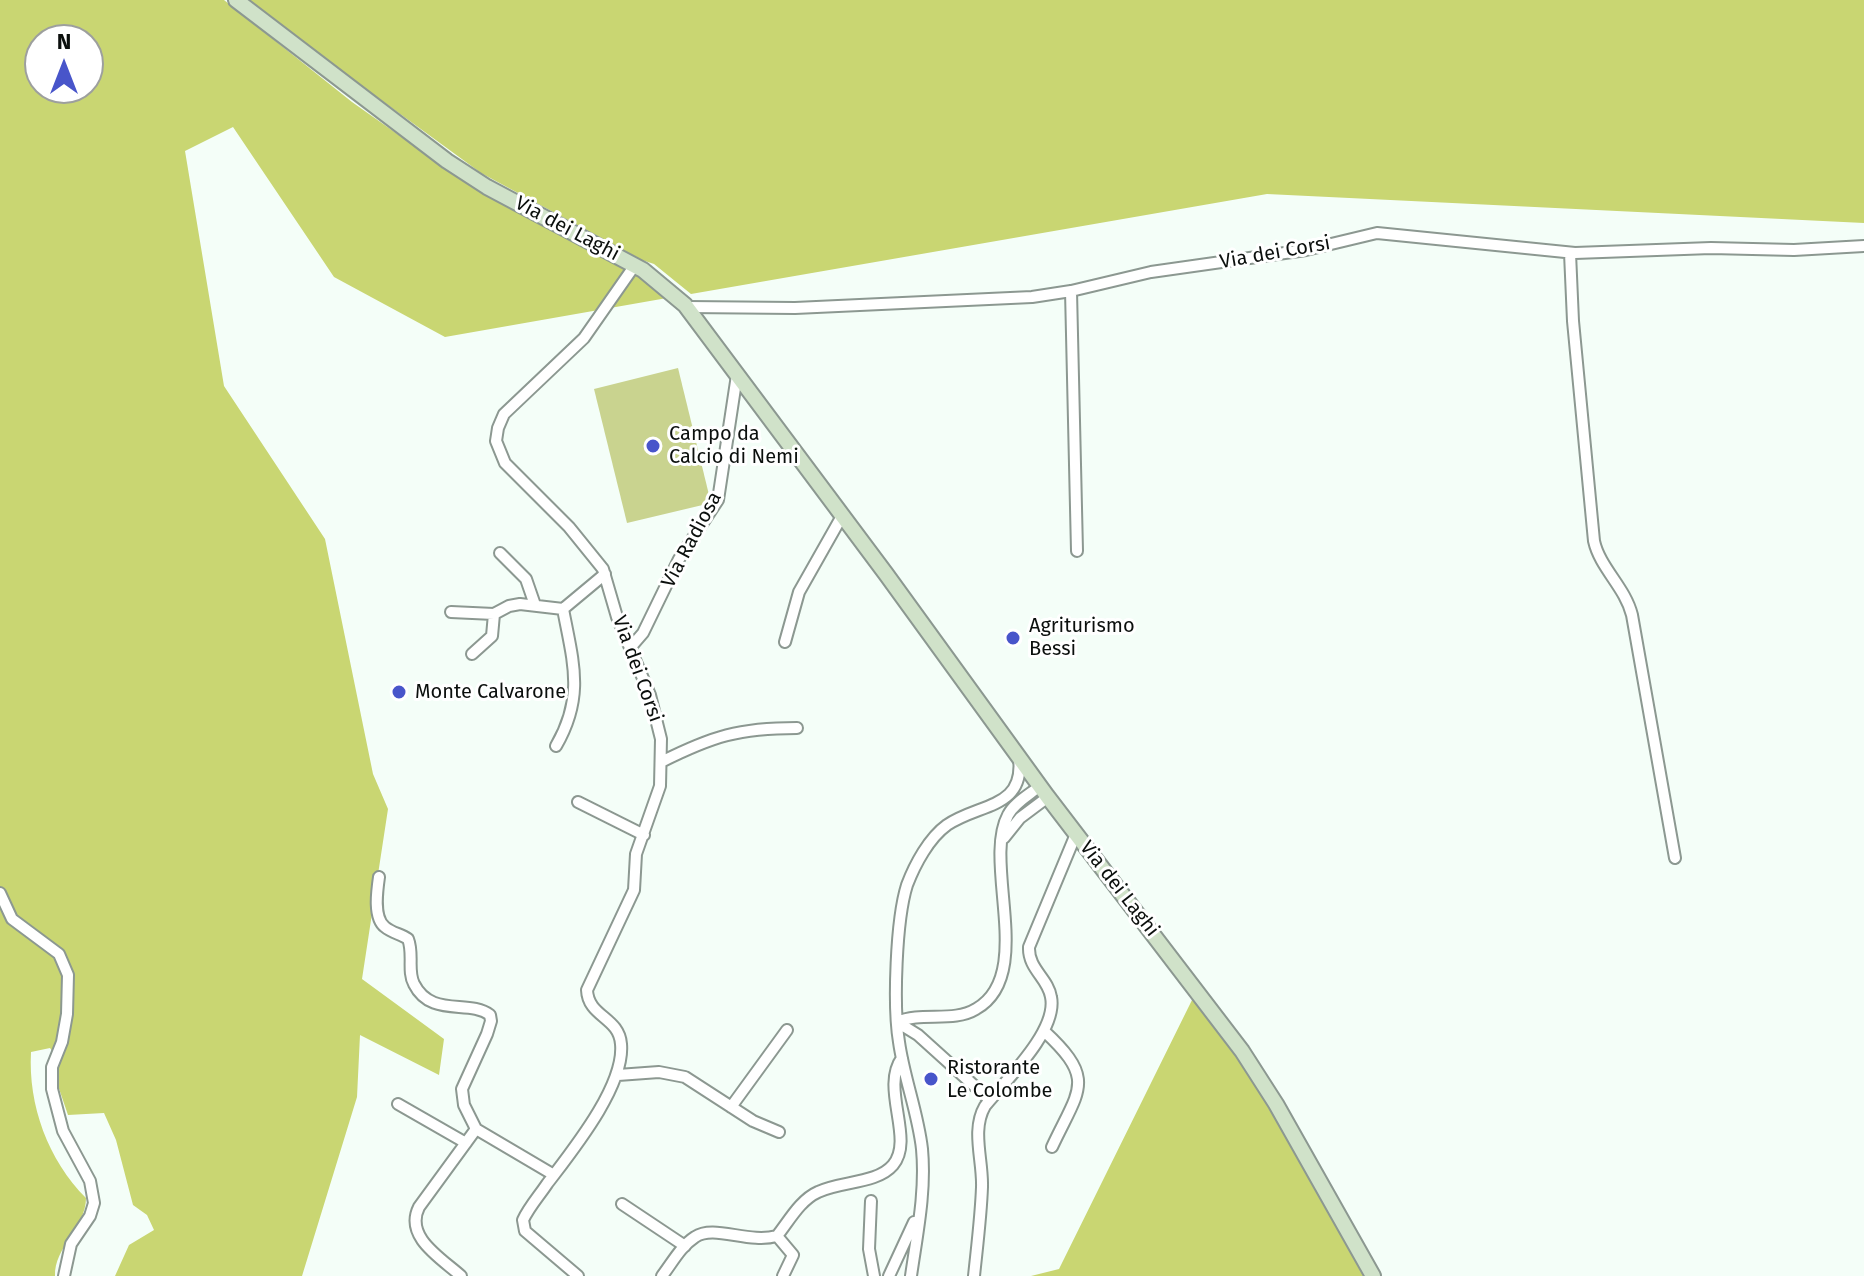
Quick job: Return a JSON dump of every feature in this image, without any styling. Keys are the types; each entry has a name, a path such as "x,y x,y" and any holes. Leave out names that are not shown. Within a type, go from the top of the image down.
{"main road":[{"name":"Via dei Laghi","path":"236,0 457,168 635,265 660,282 687,307 1041,788 1253,1067 1373,1276"}],"street":[{"name":"Via dei Corsi","path":"687,307 795,308 1001,299 1071,291 1151,272 1306,250 1377,233 1570,253 1864,246"},
{"path":"1570,253 1573,321 1594,541 1600,558 1625,594 1632,615 1675,858"},
{"name":"Via dei Corsi","path":"578,1276 523,1228 525,1215 609,1094 618,1075 622,1046 619,1033 613,1023 593,1010 588,1002 587,990 634,890 637,875 635,857 660,786 661,739 655,712 615,612 605,574 569,527 502,460 497,447 497,434 504,414 584,338 635,265"},
{"path":"1071,291 1077,551"},
{"name":"Via Radiosa","path":"630,648 643,633 679,559 718,500 737,375"},
{"path":"785,642 799,592 842,516"},
{"path":"500,553 526,579 535,605"},
{"path":"451,612 494,614 512,605 563,609 605,574"},
{"path":"556,746 570,718 574,698 563,609"},
{"path":"472,654 492,636 494,614"},
{"path":"661,762 729,733 797,728"},
{"path":"1010,797 1019,781 1019,757"},
{"path":"911,1276 921,1206 921,1145 897,1022 897,964 905,894 913,870 947,825 1010,797 1041,788"},
{"path":"897,1022 914,1016 971,1012 984,1003 999,984 1003,971 1005,932 1001,833 1011,811 1041,788"},
{"path":"578,802 644,835"},
{"path":"974,1276 982,1189 978,1128 981,1113 1044,1031 1050,1014 1052,999 1031,963 1029,947 1076,834"},
{"path":"379,877 380,922 408,939 412,978 417,990 438,1004 481,1010 490,1015 489,1030 462,1089 463,1101 476,1129 554,1175"},
{"path":"0,893 12,919 59,954 68,975 67,1014 62,1042 52,1067 52,1089 63,1131 87,1175 94,1203 90,1216 70,1247 64,1276"},
{"path":"897,1022 918,1035 990,1100"},
{"path":"731,1107 787,1030"},
{"path":"1044,1031 1070,1056 1079,1083 1052,1147"},
{"path":"662,1276 685,1246 699,1234 709,1231 757,1240 777,1236 813,1194 870,1177 894,1164 900,1140 894,1076 902,1058"},
{"path":"618,1075 647,1072 677,1074 692,1080 753,1121 779,1132"},
{"path":"398,1104 466,1143"},
{"path":"461,1276 420,1238 414,1224 419,1207 476,1129"},
{"path":"871,1201 869,1243 874,1271 891,1272 921,1206"},
{"path":"622,1204 685,1246"},
{"path":"777,1236 793,1255 783,1276"}],"green space":[{"path":"0,0 224,0 352,102 461,179 513,209 620,261 667,298 445,337 334,277 233,127 185,151 224,386 325,539 373,774 388,809 362,979 444,1039 439,1075 360,1035 357,1097 302,1276 115,1276 129,1245 154,1230 147,1215 133,1205 116,1140 104,1113 68,1115 54,1074 58,1059 50,1048 31,1052 33,1092 43,1131 61,1167 86,1198 81,1218 59,1256 55,1276 0,1276"},
{"path":"244,0 1864,0 1864,223 1267,194 691,294 654,264 481,173"},
{"name":"Campo da Calcio di Nemi","path":"678,368 711,503 627,523 594,389"},
{"path":"1193,998 1251,1073 1367,1276 1031,1276 1059,1269"}],"place":[{"name":"Campo da Calcio di Nemi","path":"653,446"},
{"name":"Agriturismo Bessi","path":"1013,638"},
{"name":"Monte Calvarone","path":"399,692"},
{"name":"Ristorante Le Colombe","path":"931,1079"}]}
